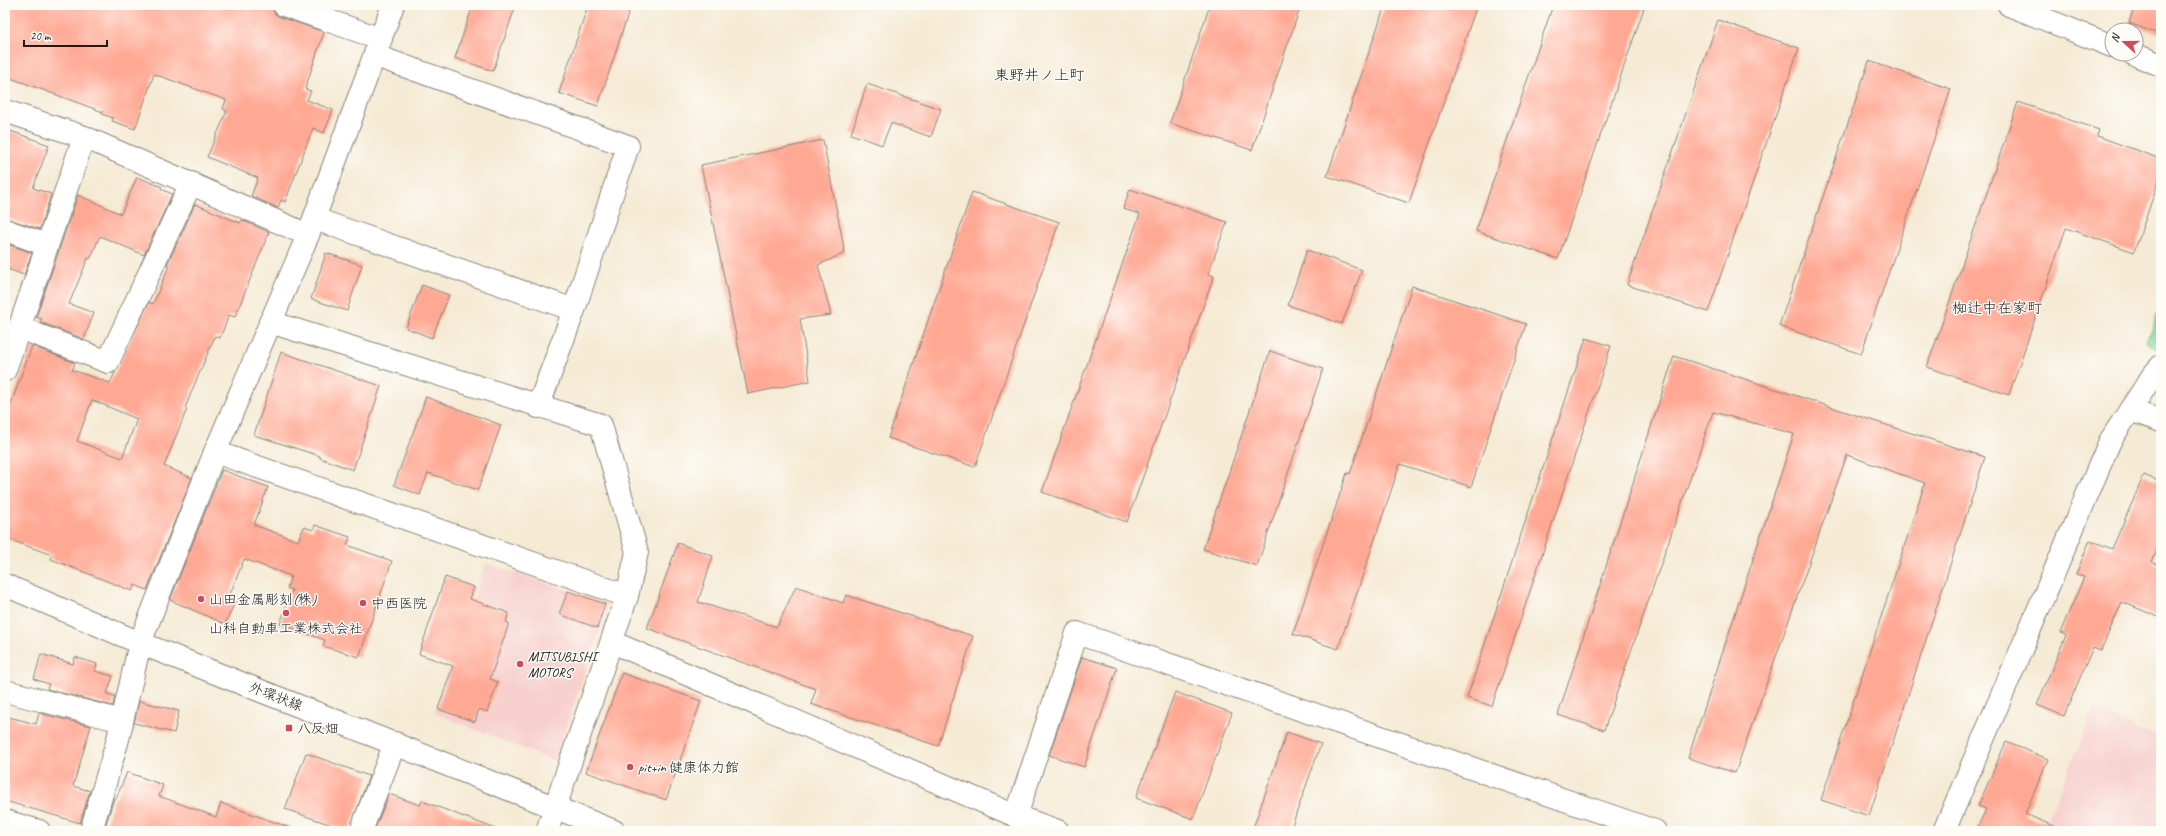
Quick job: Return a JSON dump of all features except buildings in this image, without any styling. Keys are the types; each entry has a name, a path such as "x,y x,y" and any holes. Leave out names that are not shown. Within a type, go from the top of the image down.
{"street":[{"path":"284,5 378,47 628,146 574,310 538,407"},
{"path":"91,831 122,721 140,642 215,452 312,227 393,5"},
{"path":"2009,5 2104,43"},
{"path":"2144,58 2161,65"},
{"path":"5,111 84,137 191,183 312,227 574,310"},
{"path":"5,369 84,137"},
{"path":"20,328 108,362 191,183"},
{"path":"5,230 47,245"},
{"path":"270,322 538,407 601,425 637,552 627,596 547,831"},
{"path":"1944,831 2110,441 2153,375 2161,366"},
{"path":"2130,410 2161,421"},
{"path":"215,452 627,596"},
{"name":"外環状線","path":"5,585 140,642 614,831"},
{"path":"1016,816 1077,633 1610,824 1655,831"},
{"path":"612,642 1016,816 1058,831"},
{"path":"5,691 122,721"},
{"path":"362,831 395,743"},
{"path":"5,821 40,831"}],"shaded area":[{"name":"MITSUBISHI MOTORS","path":"486,563 607,603 605,615 554,761 434,713"},
{"path":"2094,709 2161,739 2161,831 2043,831"}],"green space":[{"path":"2161,306 2161,349 2160,350 2146,342"}],"place":[{"name":"山田金属彫刻(株)","path":"201,599"},
{"name":"中西医院","path":"363,603"},
{"name":"山科自動車工業株式会社","path":"286,613"},
{"name":"MITSUBISHI MOTORS","path":"520,664"},
{"name":"八反畑","path":"289,728"},
{"name":"pit+in 健康体力館","path":"630,767"}],"district":[{"name":"東野井ノ上町","path":"1039,75"},
{"name":"椥辻中在家町","path":"1997,308"}]}
